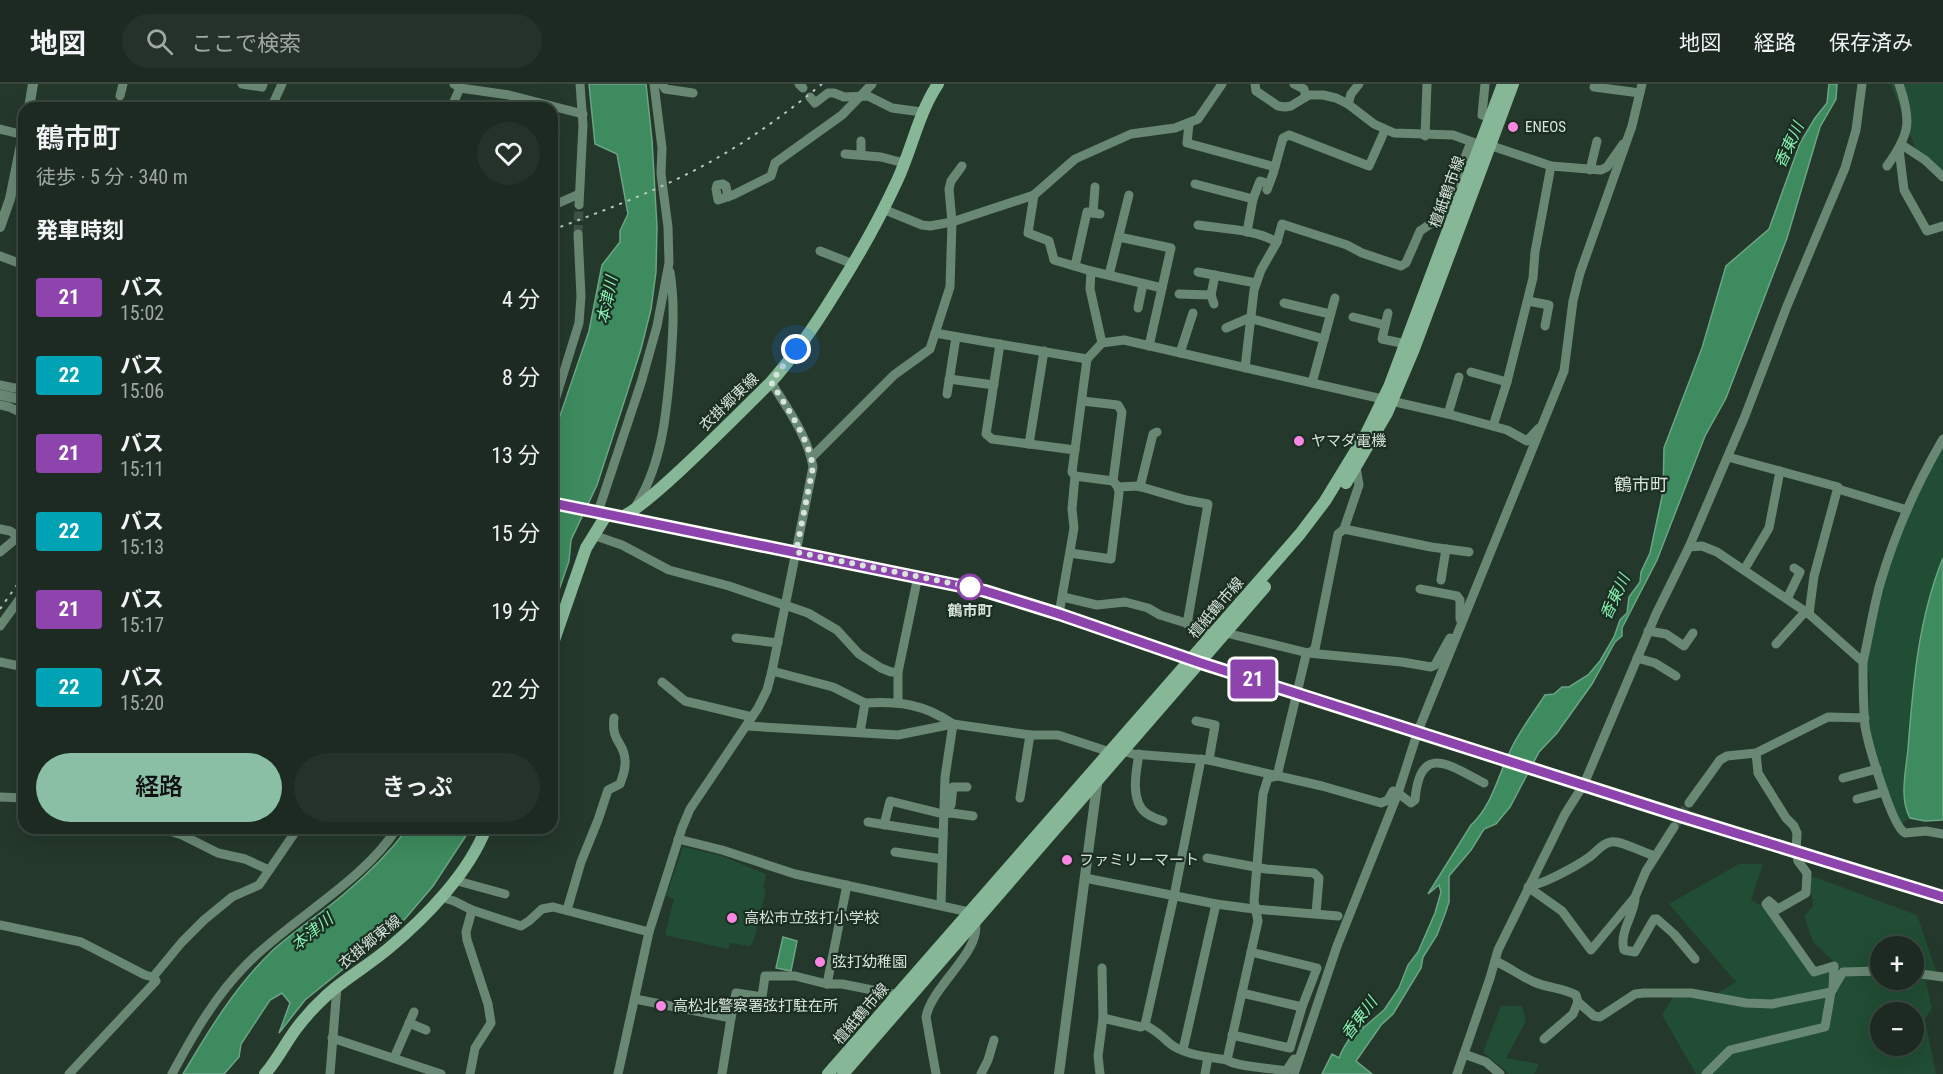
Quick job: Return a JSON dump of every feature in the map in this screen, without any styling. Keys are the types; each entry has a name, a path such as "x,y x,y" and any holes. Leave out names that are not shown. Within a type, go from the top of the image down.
{"main road":[{"name":"衣掛郷東線","path":"620,517 634,509 670,479 783,369 867,242 904,163 922,112 938,84"},
{"name":"檀紙鶴市線","path":"1495,119 1503,84"},
{"name":"檀紙鶴市線","path":"828,1074 1123,751 1196,661 1306,538 1356,467 1372,441 1388,401 1447,218 1481,143 1513,84"},
{"name":"檀紙鶴市線","path":"1221,632 1325,501 1388,401 1414,349 1481,143"},
{"path":"558,629 599,513 620,517"},
{"name":"檀紙鶴市線","path":"843,1074 1101,762 1196,661"},
{"name":"衣掛郷東線","path":"265,1074 297,1027 337,987 389,948 415,925 441,897 470,857 483,834"}],"street":[{"path":"29,102 33,84"},
{"path":"120,96 123,84"},
{"path":"242,84 262,87 263,84"},
{"path":"274,102 282,84"},
{"path":"558,204 579,199 582,114 580,84"},
{"path":"634,509 643,495 651,473 667,416 674,308 668,227 661,174 662,148 654,84"},
{"path":"662,84 665,89 677,88 693,93"},
{"path":"728,197 771,176 775,163 842,115 872,84"},
{"path":"883,209 930,226 952,222 1034,195 1075,159 1131,134 1189,124 1203,114 1222,84"},
{"path":"1255,84 1256,91 1278,106 1291,106 1306,98 1323,95 1348,104 1385,130 1394,133 1425,136 1453,135 1551,166 1601,170 1607,167 1626,142"},
{"path":"1294,84 1304,89 1306,98"},
{"path":"1348,104 1351,94 1359,84"},
{"path":"1425,136 1427,84"},
{"path":"1485,84 1482,115 1495,119"},
{"path":"1457,1074 1507,928 1581,783 1728,457 1787,306 1845,168 1856,130 1862,84"},
{"path":"1899,84 1908,115 1901,147 1904,190 1927,231 1943,226"},
{"path":"453,102 457,86 536,102"},
{"path":"1294,1074 1341,935 1460,626 1564,371 1573,301 1580,273 1626,142 1641,88 1594,87"},
{"path":"810,97 815,103 828,93 844,97 868,96 892,108 922,112"},
{"path":"558,108 582,114"},
{"path":"1189,124 1187,142 1275,167"},
{"path":"0,129 18,132"},
{"path":"1247,232 1253,199 1260,181 1268,187 1283,138 1289,135 1369,166 1385,130"},
{"path":"861,141 861,155"},
{"path":"1590,170 1597,141"},
{"path":"1887,166 1901,147"},
{"path":"1901,147 1925,160 1943,177"},
{"path":"845,154 881,157 904,163"},
{"path":"1,222 10,199 18,161"},
{"path":"812,457 894,375 930,349 950,287 952,222 949,189 951,181 962,165"},
{"path":"1493,426 1507,382 1533,278 1534,252 1551,166"},
{"path":"1195,184 1253,199"},
{"path":"1075,267 1087,212 1096,213 1095,187"},
{"path":"1034,195 1028,233 1049,241 1054,260 1162,288"},
{"path":"1108,275 1130,195"},
{"path":"1245,368 1256,283 1277,242 1282,224 1347,245 1362,253 1401,266 1406,263 1420,231 1447,218"},
{"path":"1198,225 1247,232 1269,237 1277,242"},
{"path":"558,392 573,346 581,311 578,234"},
{"path":"1119,237 1171,248 1149,346"},
{"path":"820,251 853,264"},
{"path":"0,256 18,263"},
{"path":"558,504 599,513 657,326 669,263"},
{"path":"1091,271 1089,289 1102,343"},
{"path":"1198,272 1256,283"},
{"path":"1179,294 1212,300 1215,275"},
{"path":"1138,308 1143,284"},
{"path":"1312,383 1335,298"},
{"path":"1527,301 1549,305 1545,326"},
{"path":"1284,303 1330,314"},
{"path":"1180,352 1193,313"},
{"path":"1388,313 1382,339 1406,344"},
{"path":"1353,317 1385,325"},
{"path":"1226,328 1249,318 1324,339"},
{"path":"934,333 1088,358"},
{"path":"946,394 956,336"},
{"path":"1059,614 1074,528 1072,509 1075,476 1072,472 1088,358 1102,343 1124,340 1180,352 1448,414 1507,430 1527,441 1543,425"},
{"path":"1000,344 986,434 992,439 1075,450"},
{"path":"1029,444 1044,351"},
{"path":"1471,372 1507,382"},
{"path":"1448,414 1459,377"},
{"path":"949,379 994,386"},
{"path":"618,1074 649,932 678,839 690,809 750,722 767,690 778,644 813,474 812,457 771,382"},
{"path":"0,385 18,388"},
{"path":"0,395 18,399"},
{"path":"1070,553 1111,559 1116,526 1115,484 1121,408 1118,405 1082,401"},
{"path":"0,405 18,411"},
{"path":"1140,487 1153,434 1157,432"},
{"path":"1943,439 1927,466 1907,510 1879,587 1863,662 1867,738 1884,792 1901,832 1926,831 1943,834"},
{"path":"1728,457 1838,487 1838,489 1907,510"},
{"path":"1277,776 1306,655 1315,650 1338,534 1344,529 1359,485 1356,467"},
{"path":"1744,570 1769,528 1776,502 1780,471"},
{"path":"1075,476 1140,487 1208,504 1187,624"},
{"path":"1776,644 1807,613 1814,576 1838,489"},
{"path":"620,517 985,591 1296,693 1943,897"},
{"path":"1700,521 1699,536 1702,546"},
{"path":"0,529 18,533"},
{"path":"1344,529 1468,552"},
{"path":"593,535 622,545 669,570 808,613 837,630 859,654 881,668 898,672"},
{"path":"0,552 18,537"},
{"path":"1689,547 1702,546 1718,552 1807,613 1863,662"},
{"path":"1441,580 1446,549"},
{"path":"1787,599 1800,572 1794,568"},
{"path":"898,703 898,672 918,576"},
{"path":"1063,597 1097,605 1125,602 1148,608 1160,615 1187,624 1308,653 1431,667 1435,665 1454,632 1460,626 1460,600 1457,596 1420,589"},
{"path":"0,626 18,601"},
{"path":"1648,631 1666,634 1684,646 1693,633"},
{"path":"736,638 778,644"},
{"path":"1637,658 1655,663 1676,676"},
{"path":"0,662 18,666"},
{"path":"772,671 833,687 865,704 908,703 953,724"},
{"path":"662,682 685,701 750,722 898,735 953,724 1030,735 1058,735 1110,752"},
{"path":"860,732 865,704"},
{"path":"1689,803 1720,760 1727,756 1756,753 1828,717 1865,718"},
{"path":"567,910 581,862 608,790 621,784 625,768 623,750 614,734 614,718"},
{"path":"1145,1025 1205,759 1215,724 1196,721"},
{"path":"947,813 945,777 953,724"},
{"path":"1020,798 1030,735"},
{"path":"1123,751 1205,759 1381,803 1388,800 1395,787 1411,803 1414,800 1421,772 1426,765 1435,762 1446,763 1484,783"},
{"path":"1706,1074 1730,1050 1825,1027 1832,990 1834,966 1814,972 1766,904 1769,901 1778,909 1806,893 1807,873 1798,861 1797,833 1758,773 1756,753"},
{"path":"1139,754 1136,780 1137,800 1144,812 1163,821"},
{"path":"1059,1074 1101,762"},
{"path":"1843,778 1877,769"},
{"path":"1227,1060 1258,921 1254,909 1263,794 1268,778 1277,776"},
{"path":"941,904 943,834 952,787 967,787"},
{"path":"1857,799 1884,792"},
{"path":"0,796 18,798"},
{"path":"884,825 890,801 973,816"},
{"path":"868,822 943,834"},
{"path":"1674,827 1638,886 1622,947 1624,950 1635,952 1654,919 1657,919 1674,934 1695,959"},
{"path":"187,834 218,853 245,860 269,870"},
{"path":"153,977 204,920 232,897 259,885 294,834"},
{"path":"172,1074 201,1021 247,964 357,872 392,834"},
{"path":"678,839 722,850 795,874 941,904 972,916 977,929 972,943 937,990 927,1011 926,1017 936,1074"},
{"path":"1529,886 1547,881 1587,860 1603,845 1611,841 1655,856"},
{"path":"895,852 942,858"},
{"path":"1207,858 1257,867 1314,873 1319,878 1316,914"},
{"path":"1085,878 1216,904 1338,916"},
{"path":"454,880 505,894"},
{"path":"827,984 847,885"},
{"path":"1529,886 1562,911 1591,950 1635,897"},
{"path":"441,897 521,926 542,909 553,907 649,932"},
{"path":"1183,1050 1216,904"},
{"path":"470,1074 475,1048 491,1023 488,1004 467,940 466,932 472,910"},
{"path":"0,925 81,942 153,977 156,981 69,1074"},
{"path":"1233,1035 1290,1048 1317,968 1251,951"},
{"path":"1495,961 1535,982 1576,995 1578,1002 1594,1016 1600,1017 1635,994 1691,993 1746,1003 1772,1004 1832,990 1843,972 1870,971"},
{"path":"1100,1074 1098,1056 1104,1018 1102,969"},
{"path":"1924,974 1943,977"},
{"path":"722,1074 736,993 762,997 765,976 795,976 827,984 842,984 898,995"},
{"path":"330,1074 337,987"},
{"path":"1242,993 1302,1007"},
{"path":"635,999 731,1018"},
{"path":"1544,1039 1573,1014 1578,1002"},
{"path":"394,1058 414,1012"},
{"path":"1104,1018 1141,1027 1145,1025 1183,1050 1227,1060 1237,1065 1286,1071 1295,1057 1299,1056"},
{"path":"409,1023 426,1030"},
{"path":"333,1038 441,1074"},
{"path":"981,1074 994,1040"},
{"path":"1464,1054 1486,1062 1500,1074"},
{"path":"1205,1074 1208,1057"}],"shaded area":[{"path":"1891,84 1943,84 1943,182 1917,153"},
{"path":"1943,443 1943,558 1924,619 1905,782 1906,809 1910,818 1903,822 1906,828 1897,821 1868,728 1870,685 1867,658 1885,575 1917,493"},
{"path":"683,847 719,855 766,874 763,888 766,889 754,940 750,946 730,943 728,949 665,935 674,899 666,896"},
{"path":"1739,864 1763,864 1751,900 1765,908 1812,974 1834,962 1813,942 1804,916 1813,906 1809,875 1917,915 1936,971 1926,982 1932,1008 1925,1019 1936,1074 1696,1074 1662,1015 1673,997 1710,997 1736,982 1669,904"},
{"path":"1501,1006 1522,1006 1526,1021 1506,1058 1539,1064 1534,1074 1509,1074 1483,1052"}],"water":[{"name":"本津川","path":"589,84 646,84 657,227 656,272 651,309 641,349 597,485 571,540 569,561 558,593 558,421 589,331 602,265 620,242 620,231 628,214 617,154 595,144"},
{"path":"1829,84 1837,84 1836,99 1820,127 1787,238 1726,398 1705,436 1657,560 1622,628 1622,636 1615,642 1592,684 1557,733 1539,752 1510,807 1496,824 1484,829 1471,850 1449,876 1449,902 1437,935 1423,957 1421,968 1393,1014 1381,1025 1356,1061 1372,1074 1322,1074 1332,1054 1339,1058 1366,1013 1362,1029 1384,1010 1399,988 1408,965 1418,952 1435,913 1441,892 1439,885 1428,894 1471,825 1485,808 1519,734 1545,695 1554,694 1562,687 1569,687 1588,675 1600,661 1614,637 1620,620 1627,613 1629,597 1640,582 1641,572 1650,553 1663,492 1664,448 1702,348 1726,266 1769,229 1800,143 1827,103"},
{"path":"1943,558 1943,820 1925,821 1910,818 1905,802 1904,784 1922,628"},
{"name":"本津川","path":"403,834 467,834 433,886 404,920 305,1000 279,1033 290,1003 282,993 270,1000 241,1044 239,1057 224,1074 183,1074 223,1010 246,979 272,951 335,901 386,855"},
{"path":"783,937 797,941 791,971 776,968"}],"tunnel":[{"path":"578,234 579,205"},
{"path":"1674,827 1689,803"}],"railway":[{"path":"558,228 636,197 697,169 758,132 822,84"},
{"path":"0,609 18,584"}],"bus line":[{"name":"21","path":"558,504 985,591 1201,663 1943,897"}],"place":[{"name":"ENEOS","path":"1513,127"},
{"name":"ヤマダ電機","path":"1299,441"},
{"name":"鶴市町","path":"970,587"},
{"name":"ファミリーマート","path":"1067,860"},
{"name":"高松市立弦打小学校","path":"732,918"},
{"name":"弦打幼稚園","path":"820,962"},
{"name":"高松北警察署弦打駐在所","path":"661,1006"}],"district":[{"name":"鶴市町","path":"1641,484"}],"route":[{"path":"796,349 771,382 812,457 813,474 796,552 970,587"}],"water label":[{"name":"香東川","path":"1789,145"},
{"name":"香東川","path":"1615,597"},
{"name":"香東川","path":"1359,1018"}]}
